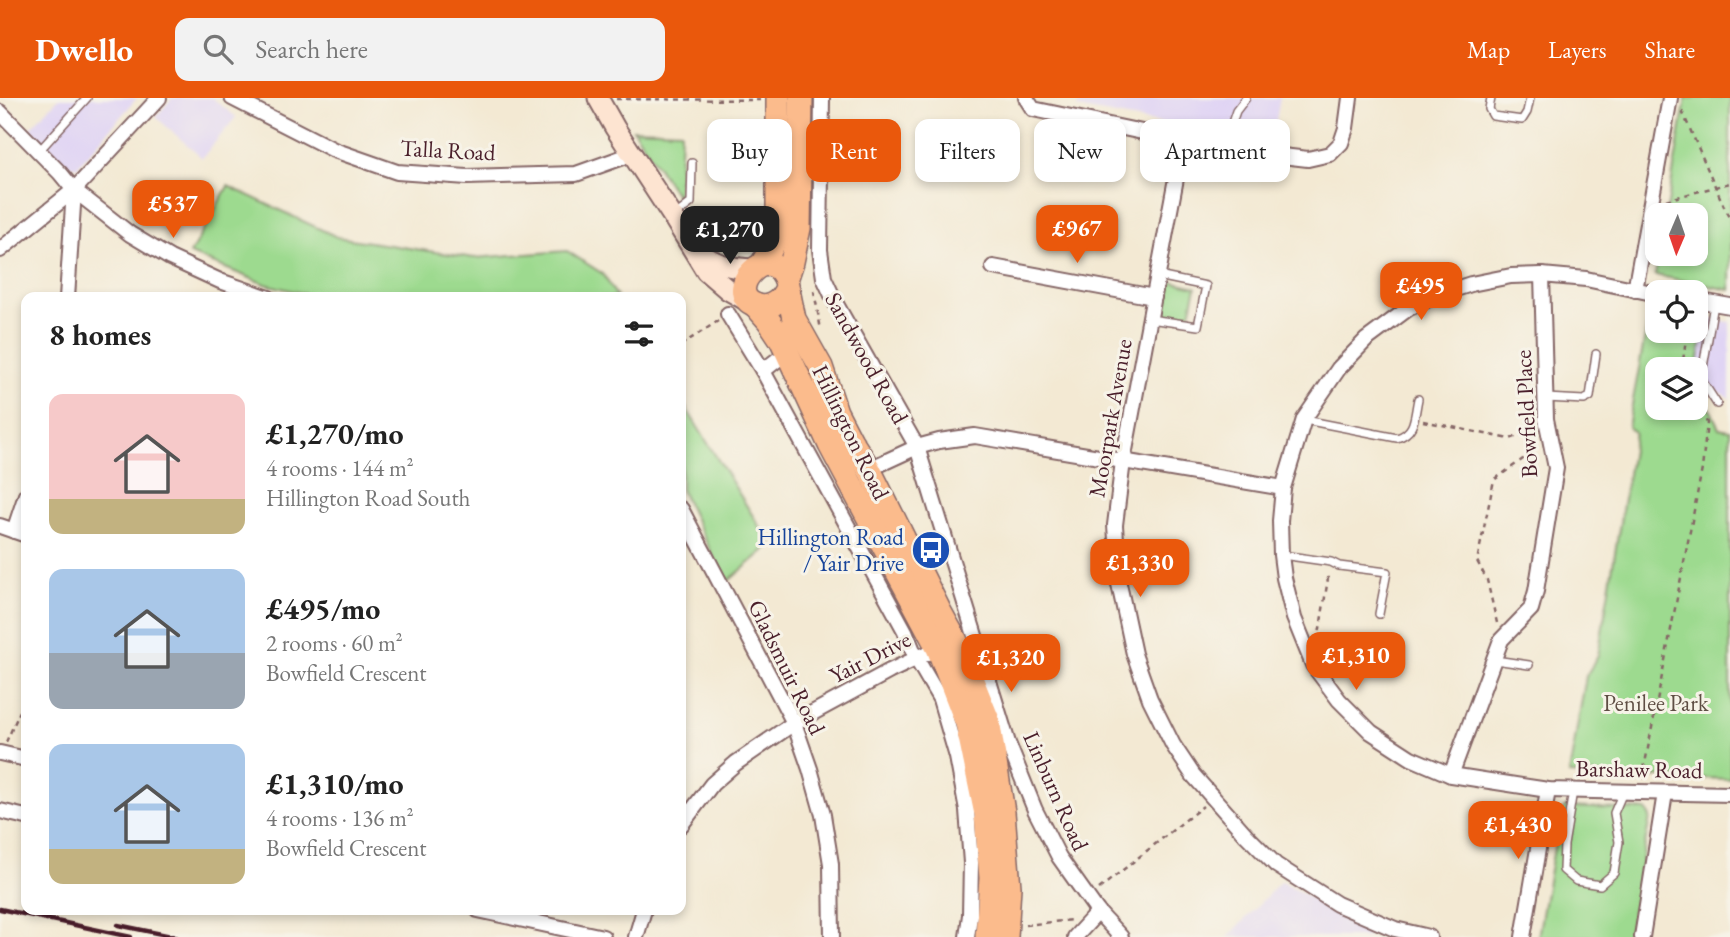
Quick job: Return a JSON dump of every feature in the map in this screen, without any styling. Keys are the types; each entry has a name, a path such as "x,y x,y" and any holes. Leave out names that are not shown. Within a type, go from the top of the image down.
{"main road":[{"path":"778,99 778,225 771,252 747,277 744,289 745,296 752,304 762,307 774,304 782,297 799,228 801,98"},
{"path":"758,267 775,266 782,272 786,283"},
{"name":"Hillington Road","path":"786,283 794,319 821,367 836,412 851,441 859,474"},
{"name":"Hillington Road","path":"752,304 769,321 781,339 830,445 859,474 940,612 986,814 991,878 987,937"},
{"name":"Hillington Road","path":"947,645 988,720 1001,799 1012,931"}],"street":[{"path":"0,250 74,190 159,98"},
{"name":"Talla Road","path":"232,98 334,150 397,172 467,177 576,174 632,154"},
{"name":"Sandwood Road","path":"822,98 820,250 824,278 837,306 917,447"},
{"path":"1026,98 1033,109 1140,132"},
{"path":"1290,157 1308,159 1330,154 1341,143 1350,98"},
{"path":"1651,203 1670,98"},
{"path":"598,99 706,271 728,290 752,304"},
{"path":"0,112 74,190 131,234 170,258 252,292"},
{"name":"Moorpark Avenue","path":"1175,182 1115,525 1119,584 1134,654 1150,699 1173,745 1193,775 1276,865 1338,904 1395,929 1429,937"},
{"path":"67,292 74,190"},
{"path":"1635,290 1645,236"},
{"path":"693,248 721,265 736,268 758,267"},
{"path":"993,267 1154,297"},
{"name":"Barshaw Road","path":"1645,292 1586,279 1542,275 1511,276 1471,284 1437,295 1409,308 1366,340 1339,368 1304,419 1283,488 1280,521 1284,578 1294,618 1313,665 1339,700 1371,732 1411,758 1451,775 1548,790 1730,794"},
{"name":"Bowfield Place","path":"1501,640 1531,609 1556,468 1546,419 1542,275"},
{"path":"1708,302 1730,306"},
{"path":"728,314 763,371 940,699 957,757 967,810 971,863 967,937"},
{"path":"763,371 777,360"},
{"path":"859,474 917,447 939,440 975,436 1283,488"},
{"name":"Linburn Road","path":"917,447 1008,743 1041,822 1059,857 1098,912 1121,937"},
{"path":"13,531 21,509"},
{"name":"Gladsmuir Road","path":"686,518 794,723 823,814 831,864 832,937"},
{"path":"1451,775 1501,640"},
{"name":"Yair Drive","path":"686,818 712,784 736,763 794,723 916,658 947,645"},
{"path":"0,753 21,758"},
{"path":"1523,937 1548,790"},
{"path":"1642,937 1665,793"},
{"path":"0,811 21,816"},
{"path":"1080,932 1098,912"},
{"path":"501,915 603,937"},
{"path":"636,937 643,915"}],"lane":[{"path":"39,151 87,98"},
{"path":"1233,119 1246,98"},
{"path":"1491,98 1489,109 1493,116 1522,120 1527,113 1530,98"},
{"path":"673,217 691,203 692,163"},
{"path":"1150,319 1198,326 1206,286 1158,275"},
{"path":"1714,303 1701,379 1717,404"},
{"path":"1546,398 1584,400 1590,397 1596,354"},
{"path":"1304,419 1397,438 1407,435 1411,428 1418,399"},
{"path":"1281,555 1387,572 1379,614"},
{"path":"1495,660 1529,665"},
{"path":"1573,791 1564,845 1563,870 1576,881 1600,885 1615,873 1619,842 1614,813 1623,792"}],"path":[{"path":"598,99 778,99"},
{"path":"1682,111 1730,220"},
{"path":"1655,203 1730,183"},
{"path":"686,342 728,314"},
{"path":"1413,419 1510,439 1546,419"},
{"path":"1501,640 1487,580 1477,561 1494,480 1523,459 1546,419"},
{"path":"1639,793 1702,469 1706,420"},
{"path":"1313,665 1331,562"},
{"path":"0,741 6,743 21,709"},
{"path":"1088,898 1213,798"},
{"path":"1012,931 1076,920 1080,932"}],"shaded area":[{"path":"59,98 137,98 77,167 64,164 30,128"},
{"path":"172,98 212,98 236,117 202,158 156,117"},
{"path":"1079,98 1280,98 1276,119 1140,119 1077,108"},
{"path":"1708,318 1730,322 1730,398 1708,386 1708,357 1699,357 1701,343 1708,343"},
{"path":"1281,881 1369,931 1368,937 1228,937"}],"green space":[{"path":"1686,98 1730,98 1730,290 1708,286 1708,280 1680,280 1655,275 1657,266 1708,266 1708,203 1668,203"},
{"path":"633,129 681,131 678,198"},
{"path":"228,186 337,237 474,258 567,251 603,274 614,292 298,292 265,284 190,254"},
{"path":"1166,280 1196,287 1189,318 1160,314"},
{"name":"Penilee Park","path":"1645,336 1645,343 1701,343 1699,357 1645,357 1645,420 1708,420 1708,405 1719,428 1730,430 1730,779 1569,774 1586,676 1598,656 1635,432 1628,427"},
{"path":"686,408 771,545 726,583 686,500"},
{"path":"1565,807 1646,810 1650,817 1628,937 1538,937 1560,814"}],"railway":[{"path":"0,909 21,913"},
{"path":"28,915 131,937"},
{"path":"118,925 176,937"}],"place":[{"name":"Hillington Road / Yair Drive","path":"931,550"}]}
